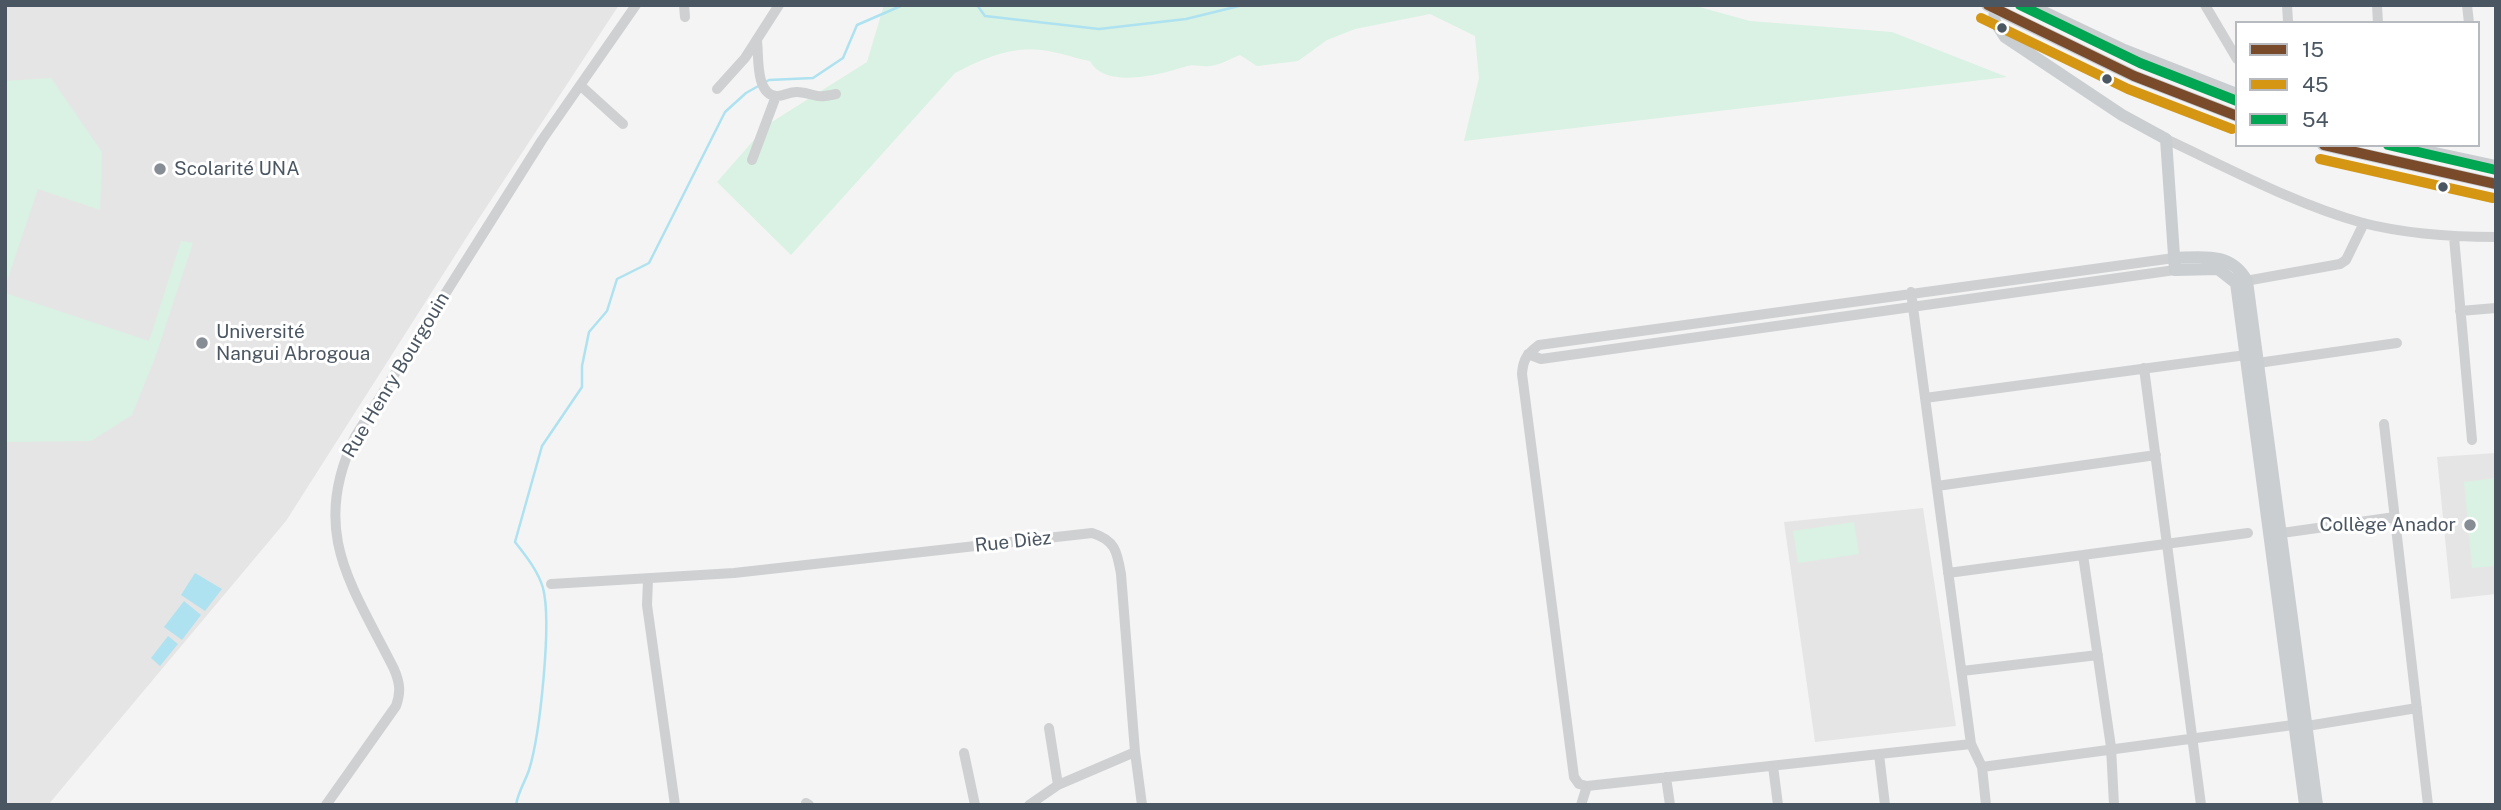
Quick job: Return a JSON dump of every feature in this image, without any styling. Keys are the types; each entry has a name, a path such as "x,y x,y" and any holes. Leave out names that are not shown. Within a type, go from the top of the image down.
{"main road":[{"path":"2029,5 2122,49 2235,93"},
{"path":"1991,7 2134,76 2235,115"},
{"path":"1991,7 1994,20 2005,37 2122,114 2166,139 2175,264 2215,257 2230,261 2242,282 2258,363 2317,805"},
{"path":"2332,147 2496,184"},
{"path":"2407,147 2496,166"},
{"path":"2242,282 2246,355 2305,805"}],"street":[{"name":"Rue Henry Bourgouin","path":"326,805 396,706 400,695 400,684 394,669 339,552 334,521 340,470 355,437 542,140 636,5"},
{"path":"684,5 685,17"},
{"path":"717,89 757,41 779,5"},
{"path":"2206,5 2235,56"},
{"path":"2287,5 2288,21"},
{"path":"757,41 761,81 774,95"},
{"path":"581,86 623,124"},
{"path":"774,95 798,92 816,98 836,94"},
{"path":"752,160 774,95"},
{"path":"2166,139 2295,199 2364,223 2454,237 2496,237"},
{"path":"2242,282 2340,264 2346,260 2364,223"},
{"path":"2454,237 2472,440"},
{"path":"1971,744 1587,786 1579,784 1574,778 1522,374 1523,362 1539,345 1911,292 2175,264"},
{"path":"1528,354 1541,359 1913,308 2175,264"},
{"path":"1911,292 1971,744 1982,767 1986,805"},
{"path":"2460,311 2496,308"},
{"path":"2258,363 2397,343"},
{"path":"1925,398 2246,355"},
{"path":"2144,368 2194,737 2200,805"},
{"path":"2384,424 2428,805"},
{"path":"1937,486 2156,455"},
{"path":"2282,533 2395,517"},
{"name":"Rue Dièz","path":"648,580 1092,533 1108,538 1116,549 1121,574 1135,752 1142,805"},
{"path":"1948,573 2248,533"},
{"path":"2083,555 2110,747 2114,805"},
{"path":"551,584 648,580 647,606 675,805"},
{"path":"1962,671 2098,655"},
{"path":"2307,726 2417,708"},
{"path":"1982,767 2110,747 2293,724"},
{"path":"1049,727 1058,785"},
{"path":"1029,805 1058,785 1135,752"},
{"path":"964,753 975,805"},
{"path":"1879,754 1885,805"},
{"path":"1773,766 1779,805"},
{"path":"1666,777 1670,805"},
{"path":"1581,805 1587,786"}],"shaded area":[{"name":"Université Nangui Abrogoua","path":"5,5 619,5 470,232 286,521 48,805 5,805"},
{"name":"Collège Anador","path":"2496,453 2496,594 2451,599 2437,457"},
{"path":"1923,508 1956,726 1815,742 1784,522"}],"green space":[{"path":"884,5 1692,5 1750,21 1892,32 2007,77 1464,141 1479,78 1475,36 1430,14 1355,29 1327,40 1298,61 1257,66 1240,55 1213,65 1190,65 1149,76 1108,75 1097,70 1090,61 1040,50 1015,50 990,57 955,73 791,255 717,182 767,125 867,62"},
{"path":"51,78 102,152 100,210 38,189 5,287 5,81"},
{"path":"181,241 193,243 155,358 132,415 91,441 5,442 5,293 149,341"},
{"path":"2496,478 2496,566 2472,568 2464,482"},
{"path":"1854,522 1859,554 1798,563 1793,531"}],"water":[{"path":"195,573 222,589 205,611 181,595"},
{"path":"184,601 201,615 182,640 164,627"},
{"path":"168,636 178,644 160,666 151,658"}],"waterway":[{"path":"516,805 529,770 537,732 544,679 546,626 541,582 515,542 542,446 582,387 582,366 589,332 607,311 617,279 649,263 725,112 746,93 769,80 813,78 843,58 857,25 903,5"},
{"path":"977,5 985,16 1099,29 1186,19 1243,5"}],"transit line":[{"name":"15","path":"1988,5 2134,76 2235,115"},
{"name":"54","path":"2020,5 2140,63 2235,100"},
{"name":"45","path":"1981,18 2128,89 2232,129"},
{"name":"15","path":"2333,147 2496,184"},
{"name":"54","path":"2397,147 2496,170"},
{"name":"45","path":"2320,159 2493,198"}],"place":[{"name":"Scolarité UNA","path":"160,169"},
{"name":"Université Nangui Abrogoua","path":"202,343"},
{"name":"Collège Anador","path":"2470,525"}]}
